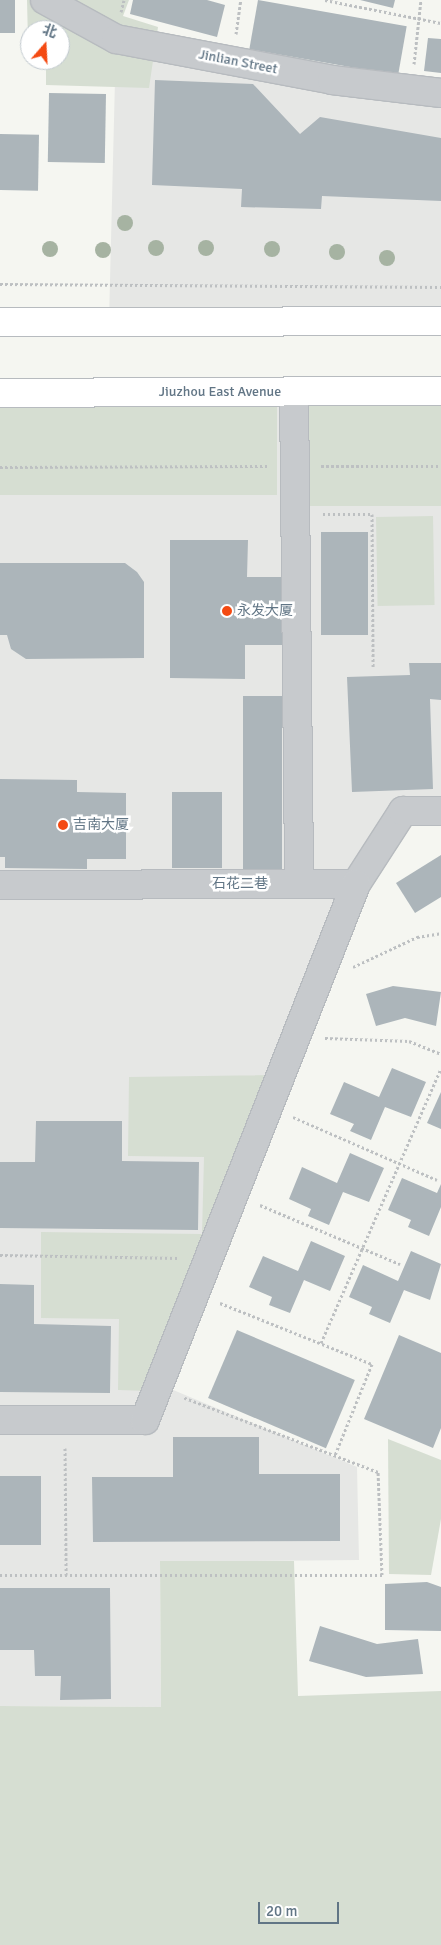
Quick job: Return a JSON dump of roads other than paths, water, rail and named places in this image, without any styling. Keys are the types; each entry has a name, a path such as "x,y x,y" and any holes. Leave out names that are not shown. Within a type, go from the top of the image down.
{"main road":[{"path":"0,322 441,321"},
{"name":"Jiuzhou East Avenue","path":"0,393 441,391"}],"street":[{"name":"Jinlian Street","path":"45,0 116,39 232,61 441,93"},
{"path":"294,392 299,884"},
{"path":"0,1420 145,1420 299,1037 356,884 403,811 441,810"},
{"name":"石花二巷","path":"0,885 356,884"}],"place":[{"name":"永发大厦","path":"227,611"},
{"name":"吉南大厦","path":"63,825"}]}
